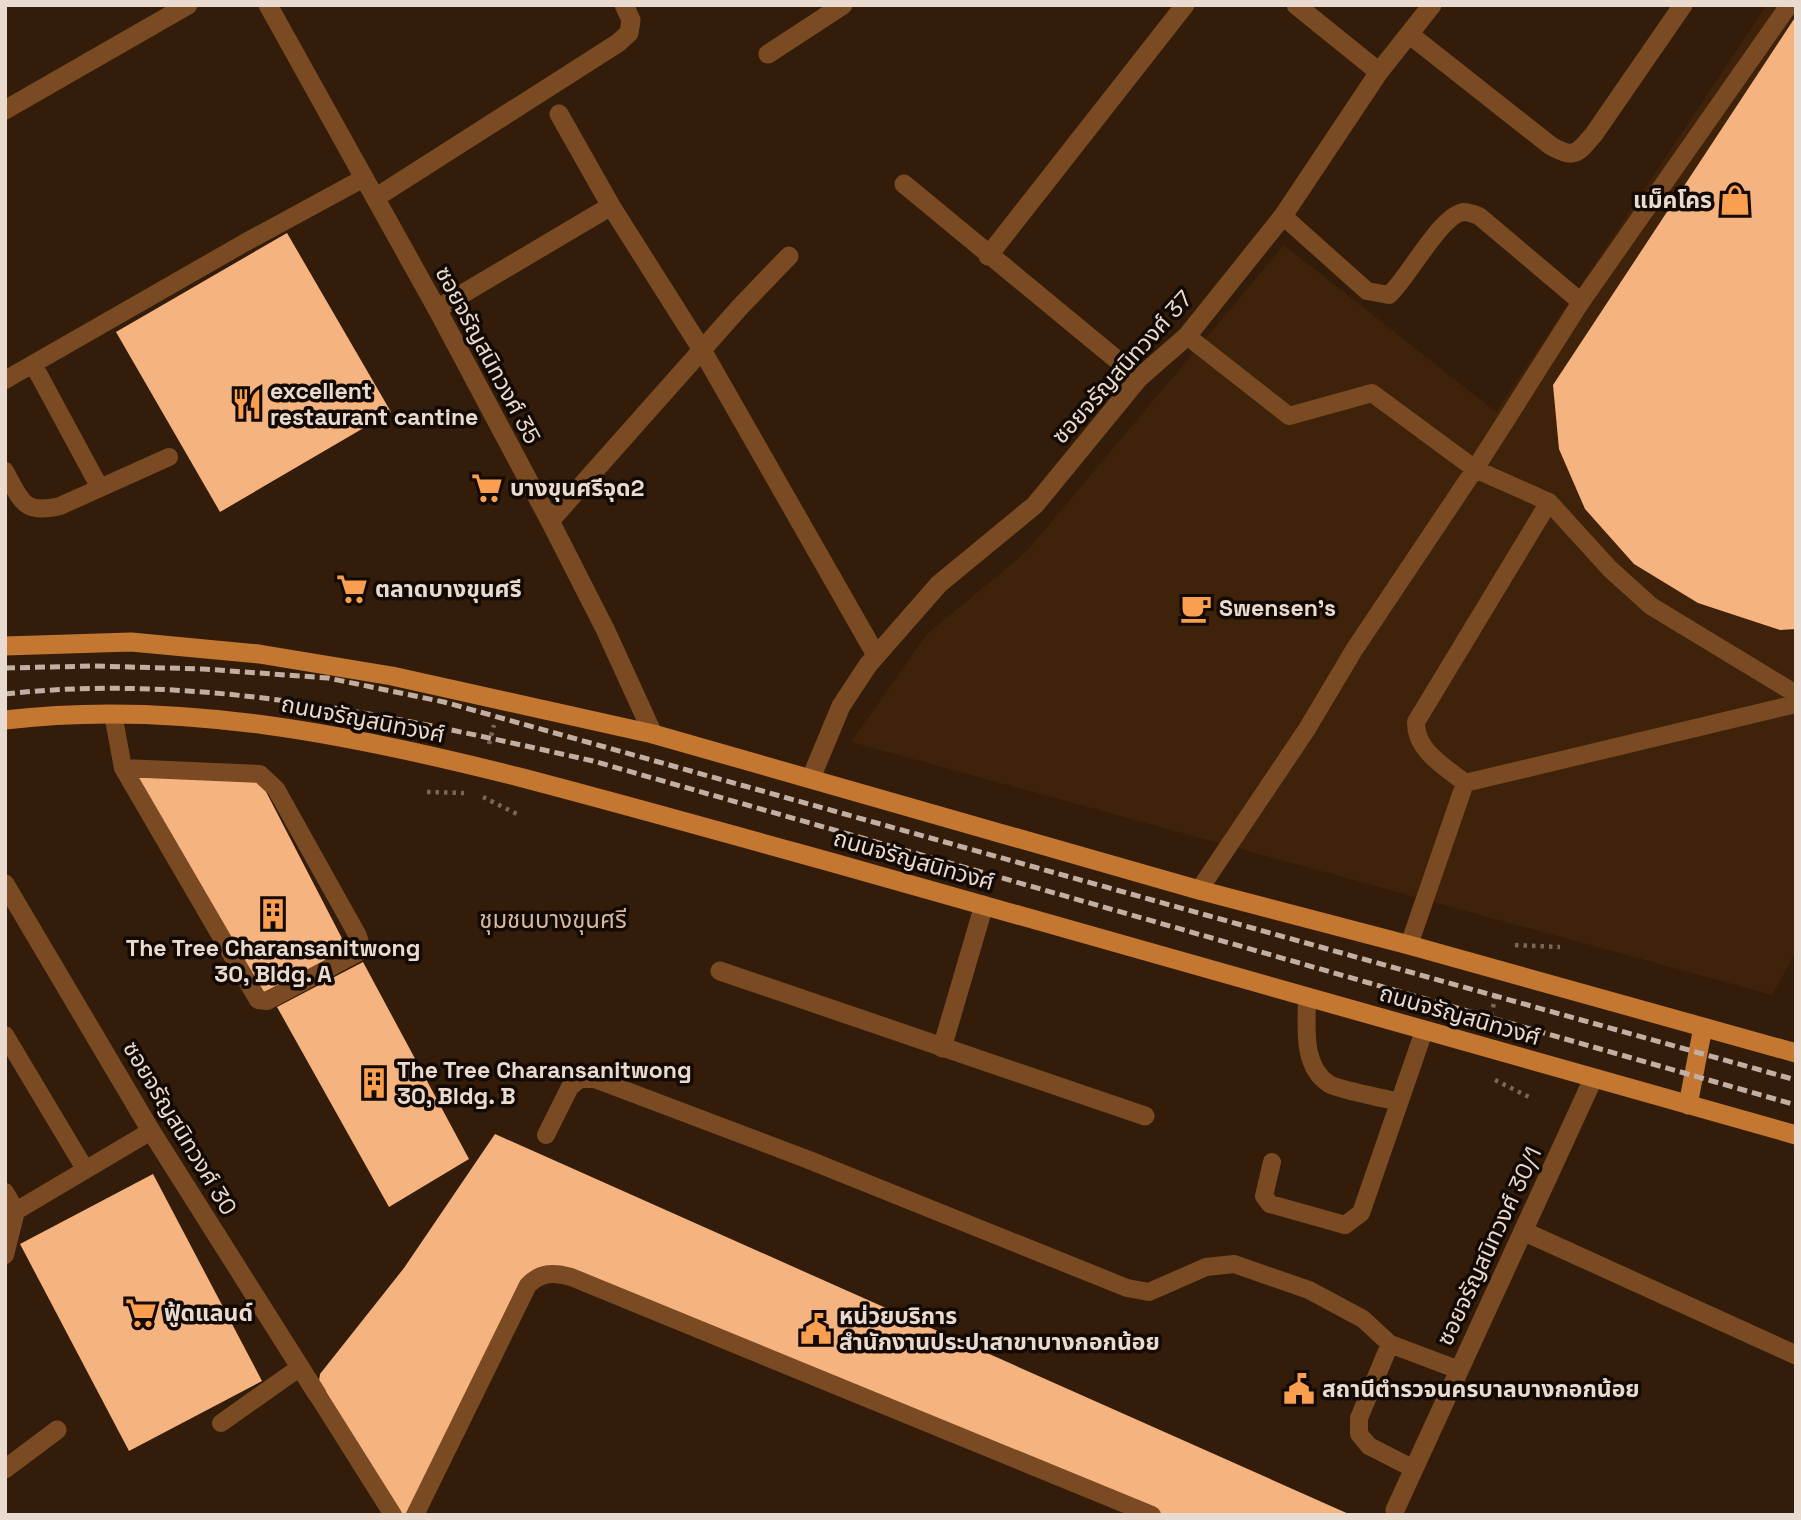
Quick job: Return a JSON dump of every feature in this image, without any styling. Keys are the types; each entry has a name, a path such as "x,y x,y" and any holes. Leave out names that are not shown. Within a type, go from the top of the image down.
{"main road":[{"name":"ถนนจรัญสนิทวงศ์","path":"5,646 131,642 259,654 392,676 653,734 1199,890 1409,945 1796,1053"},
{"name":"ถนนจรัญสนิทวงศ์","path":"5,720 113,714 192,718 255,725 385,746 578,792 1796,1135"},
{"path":"1688,1105 1703,1027"}],"street":[{"path":"5,110 188,5"},
{"name":"ซอยจรัญสนิทวงศ์ 35","path":"268,5 437,309 550,521 605,629 653,734"},
{"path":"375,198 618,43 629,33 631,20 624,5"},
{"path":"768,54 843,5"},
{"path":"988,256 1185,5"},
{"path":"1296,5 1379,72"},
{"name":"ซอยจรัญสนิทวงศ์ 37","path":"811,778 841,706 876,655 939,584 1035,505 1139,378 1187,336 1283,216 1379,72 1432,5"},
{"path":"1409,34 1566,155 1583,148 1594,134 1683,5"},
{"path":"559,114 611,206 702,350 876,655"},
{"path":"904,184 1139,378"},
{"path":"437,309 611,206"},
{"path":"550,521 789,256"},
{"name":"ซอยจรัญสนิทวงศ์ 30","path":"5,884 151,1131 317,1394"},
{"path":"942,1048 984,905"},
{"path":"720,971 1145,1116"},
{"name":"ซอยจรัญสนิทวงศ์ 30/1","path":"1394,1513 1593,1079"},
{"path":"1523,1231 1796,1355"},
{"path":"5,1469 57,1430"}],"lane":[{"path":"1199,890 1307,729 1354,650 1475,469 1581,302 1789,5"},
{"path":"5,380 364,178"},
{"path":"1283,216 1367,291 1389,295 1440,230 1455,215 1466,212 1479,216 1581,302"},
{"path":"1187,336 1289,416 1372,393 1475,469 1549,502 1620,579 1651,606 1796,694"},
{"path":"33,364 100,488"},
{"path":"5,471 26,505 41,510 60,506 169,457"},
{"path":"1465,783 1428,753 1418,736 1416,722 1549,502"},
{"path":"1465,783 1796,704"},
{"path":"113,714 123,768 258,1000 267,1001 359,952 361,946 358,936 276,789 266,777 239,772 123,768"},
{"path":"1409,945 1465,783"},
{"path":"1307,997 1308,1050 1314,1069 1330,1085 1399,1101"},
{"path":"1272,1163 1264,1196 1270,1204 1345,1225 1361,1213 1424,1031"},
{"path":"5,1035 85,1170"},
{"path":"546,1135 570,1087 580,1079 595,1079 809,1160 1127,1288 1149,1292 1206,1267 1234,1264 1309,1290 1363,1319 1390,1344 1459,1370"},
{"path":"16,1211 151,1131"},
{"path":"5,1192 16,1211 5,1255"},
{"path":"415,1515 528,1285 536,1278 550,1273 571,1277 1152,1515"},
{"path":"1390,1344 1359,1418 1359,1434 1368,1446 1414,1469"},
{"path":"221,1423 299,1368"},
{"path":"317,1394 393,1515"}],"path":[{"path":"489,745 496,720"},
{"path":"427,792 475,793 521,816"},
{"path":"1508,945 1560,947"},
{"path":"1486,1033 1499,983"},
{"path":"1487,1076 1529,1097"}],"shaded area":[{"path":"1767,5 1796,5 1796,952 1772,995 851,742 927,634 1026,552 1284,245 1496,412"}],"building":[{"name":"แม็คโคร","path":"1796,16 1796,629 1780,630 1698,603 1634,564 1585,509 1559,449 1553,385"},
{"path":"287,233 391,412 220,512 116,332"},
{"name":"The Tree Charansanitwong 30, Bldg. A","path":"136,774 261,782 348,950 264,992 195,879"},
{"name":"The Tree Charansanitwong 30, Bldg. B","path":"363,962 469,1159 389,1207 277,1007"},
{"name":"หน่วยบริการ สำนักงานประปาสาขาบางกอกน้อย","path":"495,1134 1351,1515 1152,1515 571,1277 528,1285 415,1515 393,1515 317,1394 320,1374 404,1268"},
{"name":"ฟู้ดแลนด์","path":"153,1174 262,1381 129,1451 20,1244"}],"railway":[{"path":"5,668 93,666 203,669 328,678 444,702 1796,1080"},
{"path":"5,694 80,689 154,689 228,694 375,715 593,761 1796,1105"}],"place":[{"name":"แม็คโคร","path":"1735,200"},
{"name":"excellent restaurant cantine","path":"247,404"},
{"name":"บางขุนศรีจุด2","path":"487,488"},
{"name":"ตลาดบางขุนศรี","path":"352,589"},
{"name":"Swensen's","path":"1196,608"},
{"name":"The Tree Charansanitwong 30, Bldg. A","path":"273,914"},
{"name":"The Tree Charansanitwong 30, Bldg. B","path":"374,1083"},
{"name":"ฟู้ดแลนด์","path":"141,1313"},
{"name":"หน่วยบริการ สำนักงานประปาสาขาบางกอกน้อย","path":"816,1329"},
{"name":"สถานีตำรวจนครบาลบางกอกน้อย","path":"1299,1389"}],"district":[{"name":"ชุมชนบางขุนศรี","path":"553,919"}]}
